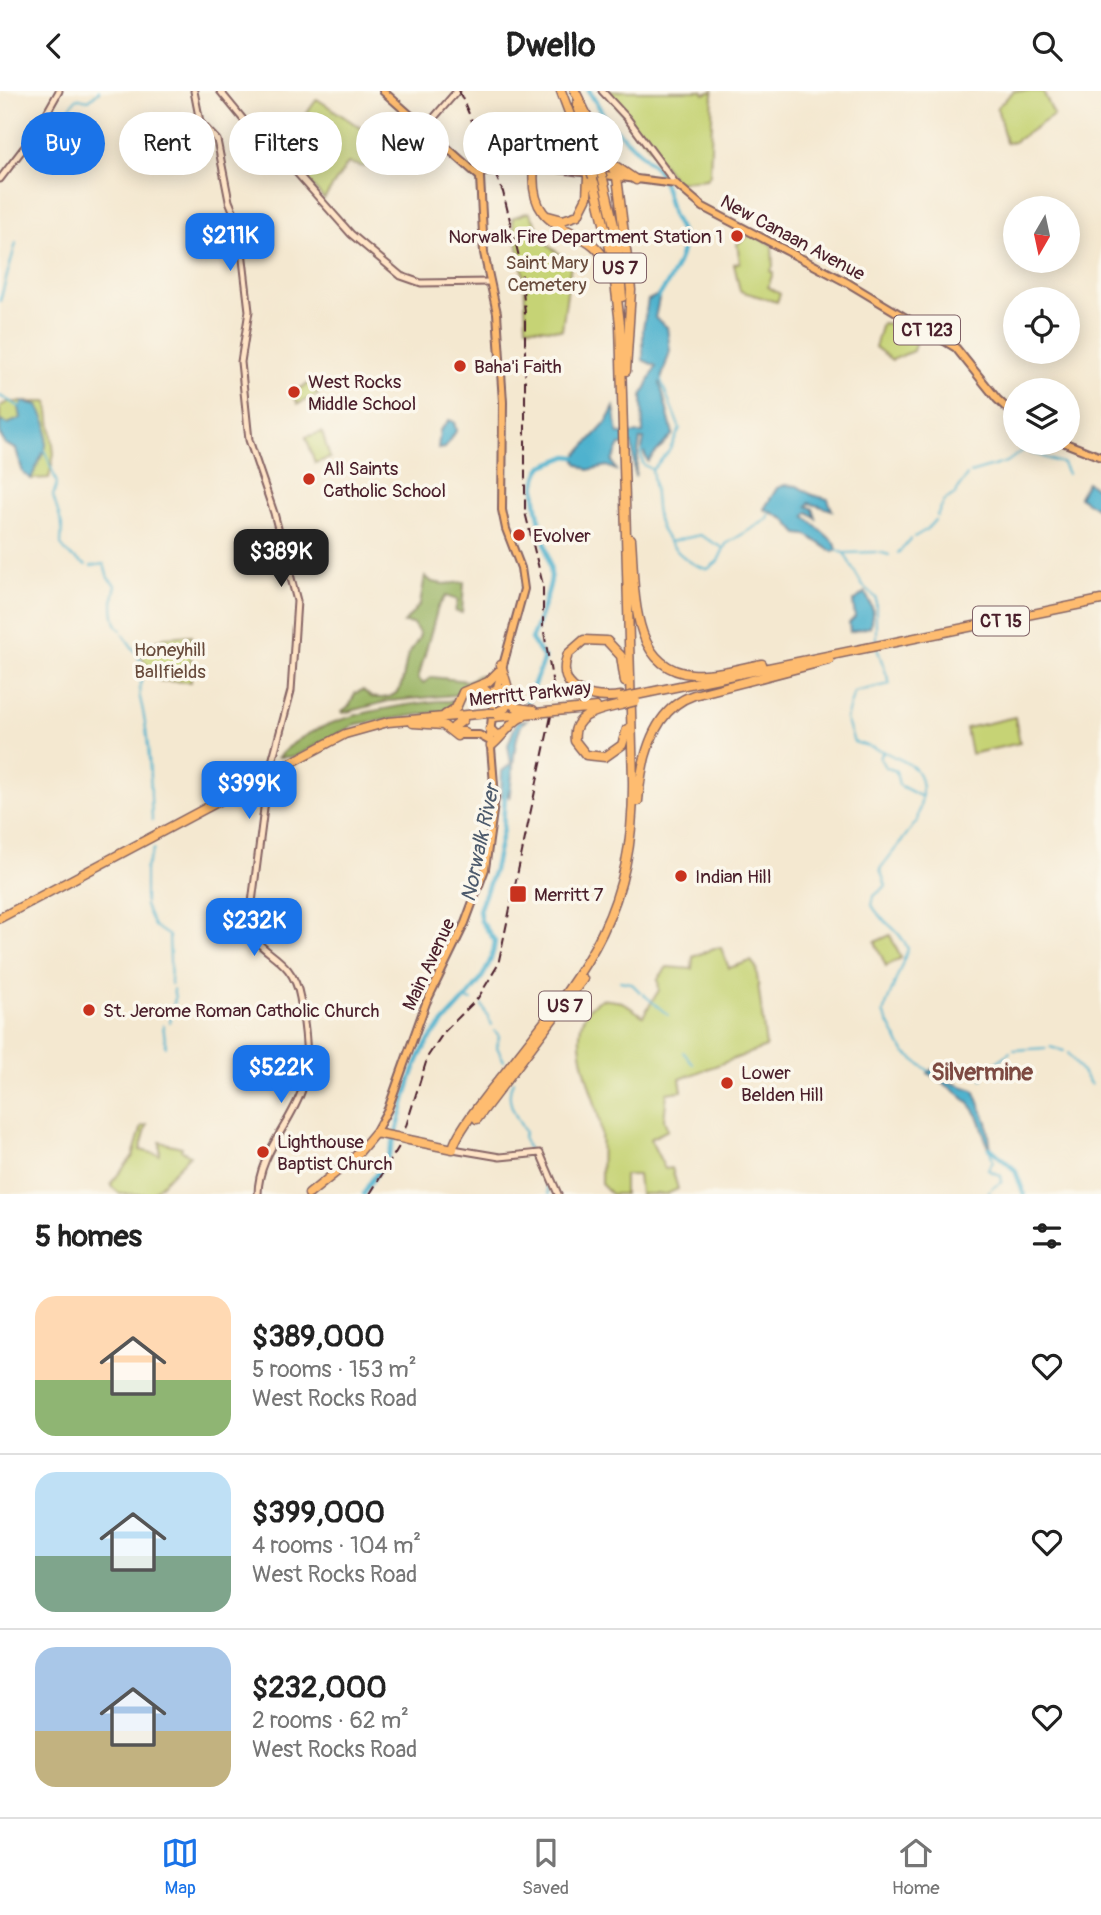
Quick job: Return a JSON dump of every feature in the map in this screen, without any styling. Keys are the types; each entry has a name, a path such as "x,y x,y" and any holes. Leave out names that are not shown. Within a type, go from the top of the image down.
{"highway":[{"name":"US 7","path":"561,91 570,112"},
{"name":"US 7","path":"573,91 602,175 618,246 624,432"},
{"path":"573,91 585,112"},
{"path":"623,174 636,180"},
{"path":"534,175 535,197 542,213 553,223 591,242 605,258 623,352"},
{"path":"535,175 540,205 547,215 558,220 570,219 580,212 587,197 589,175"},
{"name":"US 7","path":"453,1149 563,1008 588,971 620,900 634,828 623,352 612,257 590,175"},
{"path":"617,177 631,285 623,352"},
{"name":"US 7","path":"453,1149 485,1098 593,955 615,904 628,849 633,782 625,448"},
{"path":"627,531 641,629 648,650 659,662 674,671 719,680"},
{"path":"627,531 623,601 628,699 626,738 613,754 594,758 577,746 575,730 582,718 628,699"},
{"name":"CT 15","path":"719,680 831,660 1101,602"},
{"path":"592,638 613,646 623,663 628,699 592,697 572,687 564,668 573,646 592,638"},
{"name":"CT 15","path":"628,699 848,652 870,650"},
{"path":"500,668 513,705 537,712"},
{"path":"434,718 450,713 463,692 488,682 500,668"},
{"path":"634,828 645,761 659,723 678,702 719,680"},
{"path":"489,715 505,708 509,701 505,687 495,694 482,689 464,693 461,700 464,709 503,721 506,730 490,737"},
{"name":"Merritt Parkway","path":"0,921 345,734 388,722 537,712 628,699"},
{"path":"490,737 505,735 515,720 537,712"},
{"name":"Merritt Parkway","path":"0,921 337,743 379,728 489,715"},
{"path":"627,715 631,811 628,849"},
{"path":"456,734 454,727 463,720"},
{"path":"412,723 441,725 456,734"},
{"path":"375,1133 453,1149"},
{"name":"Main Avenue","path":"309,1194 355,1157 375,1133"}],"main road":[{"path":"0,179 36,132 59,91"},
{"path":"194,91 200,122 217,140 229,201 239,225 250,310 241,362 249,440 274,513 297,601 291,691 269,773 249,926 255,941 283,961 298,986 304,1033 305,1074 292,1112 264,1165 258,1194"},
{"path":"220,91 265,146 283,158 351,234 404,278 421,283 490,282"},
{"path":"383,91 407,112"},
{"path":"439,112 457,91"},
{"path":"602,91 627,118 672,184"},
{"path":"449,149 463,161"},
{"name":"Main Avenue","path":"375,1133 388,1109 427,999 465,923 485,869 495,797 490,737 495,694 500,668 524,589 521,568 506,529 502,509 503,402 499,344 484,253 478,175"},
{"path":"600,175 672,184"},
{"name":"New Canaan Avenue","path":"672,184 703,207 840,278 956,348 1003,405"},
{"path":"1080,449 1101,457"},
{"path":"456,734 490,737"},
{"path":"453,1149 500,1157 540,1153 558,1194"}],"green space":[{"path":"605,91 702,91 704,94 713,91 710,175 706,179 677,182"},
{"path":"1014,91 1043,91 1054,115 1014,142 1006,143 997,107"},
{"path":"317,99 337,112 308,112"},
{"path":"342,116 356,125 356,165 348,163 342,172"},
{"path":"302,175 340,175 324,199"},
{"name":"Saint Mary Cemetery","path":"529,212 549,246 571,263 562,330 526,327 524,276 512,218"},
{"path":"752,234 772,245 773,267 770,271 773,273 768,287 780,294 777,302 740,291 734,264 740,262 737,244"},
{"path":"902,316 920,328 913,351 892,360 875,347 882,323 892,324"},
{"path":"312,382 318,395 298,404 292,392"},
{"path":"8,402 48,402 54,454 49,478 32,479 17,449 11,447 3,434 0,435 0,406"},
{"path":"322,432 330,458 315,463 306,437"},
{"path":"425,576 432,582 444,584 464,582 462,613 455,611 458,600 446,596 438,607 418,679 423,683 432,677 468,681 479,675 490,677 454,695 389,701 343,713 355,693 363,690 371,697 382,698 390,697 400,688 407,658 420,634 413,624 404,623 420,604"},
{"name":"Honeyhill Ballfields","path":"191,635 191,682 160,681 144,661 140,651 164,637"},
{"path":"452,701 454,705 444,711 357,724 294,757 278,757 293,743 331,723 374,711"},
{"path":"1015,717 1020,743 971,754 966,728"},
{"path":"890,935 901,958 886,966 875,942"},
{"path":"714,948 721,948 729,968 751,961 756,967 766,1047 680,1079 682,1091 667,1093 664,1120 668,1130 650,1139 665,1169 672,1168 678,1189 667,1194 640,1194 638,1175 624,1175 624,1194 611,1194 601,1184 601,1131 582,1057 582,1023 589,1009 602,999 622,1002 643,1016 659,990 658,979 667,967 692,969 693,957"},
{"path":"147,1125 140,1150 160,1155 160,1142 182,1147 181,1150 190,1155 152,1194 120,1194 111,1186 112,1182 133,1156 142,1126"}],"water":[{"path":"660,294 655,318 667,327 670,351 660,383 673,434 648,461 642,449 644,439 640,439 635,477 632,444 620,445 612,461 616,470 607,466 588,470 577,463 575,457 606,423 614,407 618,434 643,433 642,396 656,366 643,360 643,328 648,300"},
{"path":"23,402 38,405 47,424 46,446 31,479 23,473 16,449 5,444 0,434 0,421 8,424 21,418 19,408"},
{"path":"449,420 454,422 456,431 445,448 438,449 440,430"},
{"path":"1087,482 1101,491 1101,511 1079,497"},
{"path":"785,485 797,486 812,495 828,499 832,510 809,503 807,506 813,509 816,518 808,512 805,516 835,543 837,550 833,552 807,535 798,534 785,519 764,509 777,488"},
{"path":"865,592 873,610 870,627 850,632 849,623 855,617 853,602"},
{"path":"526,720 518,733 509,798 507,791 504,797 501,796 502,771 511,764 508,745 517,721"},
{"path":"932,1069 946,1081 974,1090 987,1122 991,1149 986,1142 981,1122 969,1103 928,1073"}],"waterway":[{"path":"68,110 77,98 89,100 99,91"},
{"name":"Norwalk River","path":"589,91 608,122 657,169 681,233 683,244 679,260 658,297"},
{"path":"0,301 16,243"},
{"path":"660,378 680,429 669,451 652,470 659,523 670,542 689,561 708,569 718,561 726,544 768,519 769,514"},
{"path":"0,396 20,407"},
{"path":"44,449 57,483 53,496 62,525 61,545 69,555 86,565"},
{"path":"644,449 641,453 643,464 651,469"},
{"path":"970,473 1007,462 1023,450 1063,463 1068,474"},
{"name":"Norwalk River","path":"526,705 544,658 531,639 540,618 551,577 536,503 537,476 543,466 568,456 581,458"},
{"path":"937,516 945,500 955,494 967,475"},
{"path":"914,537 926,530 935,520"},
{"path":"669,542 700,535 723,548"},
{"path":"898,553 911,539"},
{"path":"837,550 844,553 863,586 876,598 876,643"},
{"path":"845,553 876,552"},
{"path":"879,552 889,555"},
{"path":"91,566 104,564 108,578 116,586 114,616 121,630"},
{"path":"123,634 139,658 143,670 139,694 148,743 152,820"},
{"path":"877,648 890,684 854,692 846,719 854,742 883,751 880,758 885,767 896,771 899,785 922,797 917,821 880,869 886,886 874,896 872,905 908,949 883,1013 904,1052 929,1071"},
{"path":"883,751 917,771 922,785 922,796"},
{"name":"Norwalk River","path":"364,1194 389,1154 411,1080 428,1041 474,989 491,959 495,941 481,921 479,910 494,870 503,829 505,791"},
{"path":"154,849 145,870 145,906 154,926 169,936 171,984"},
{"path":"620,981 631,983 640,992"},
{"path":"170,1022 175,998 173,989"},
{"path":"643,994 668,1015"},
{"name":"Norwalk River","path":"466,999 472,1001"},
{"path":"482,1005 492,1025"},
{"path":"163,1025 166,1047"},
{"path":"495,1031 499,1036 497,1047 504,1061"},
{"path":"1050,1047 1064,1051"},
{"path":"1014,1050 1046,1048"},
{"path":"683,1052 693,1064"},
{"path":"990,1067 1010,1052"},
{"path":"1068,1053 1091,1085"},
{"path":"986,1070 990,1069"},
{"path":"982,1080 985,1072"},
{"path":"513,1081 510,1101 525,1132 523,1137 529,1151"},
{"path":"989,1147 993,1161 988,1170 1001,1176 1002,1182 992,1188"},
{"path":"990,1148 1015,1170 1024,1194"},
{"path":"531,1158 537,1170"},
{"path":"538,1171 545,1180"},
{"path":"546,1183 549,1194"}],"railway":[{"path":"459,91 503,192 521,265 525,314 525,512 543,585 543,626 553,685 552,705"},
{"path":"370,1194 400,1145 428,1056 444,1032 478,998 498,965 551,716"}],"place":[{"name":"Norwalk Fire Department Station 1","path":"737,236"},
{"name":"Baha'i Faith","path":"460,366"},
{"name":"West Rocks Middle School","path":"294,392"},
{"name":"All Saints Catholic School","path":"309,479"},
{"name":"Evolver","path":"519,535"},
{"name":"Indian Hill","path":"681,876"},
{"name":"Merritt 7","path":"518,894"},
{"name":"St. Jerome Roman Catholic Church","path":"89,1010"},
{"name":"Lower Belden Hill","path":"727,1083"},
{"name":"Lighthouse Baptist Church","path":"263,1152"}],"district":[{"name":"Silvermine","path":"982,1072"}]}
